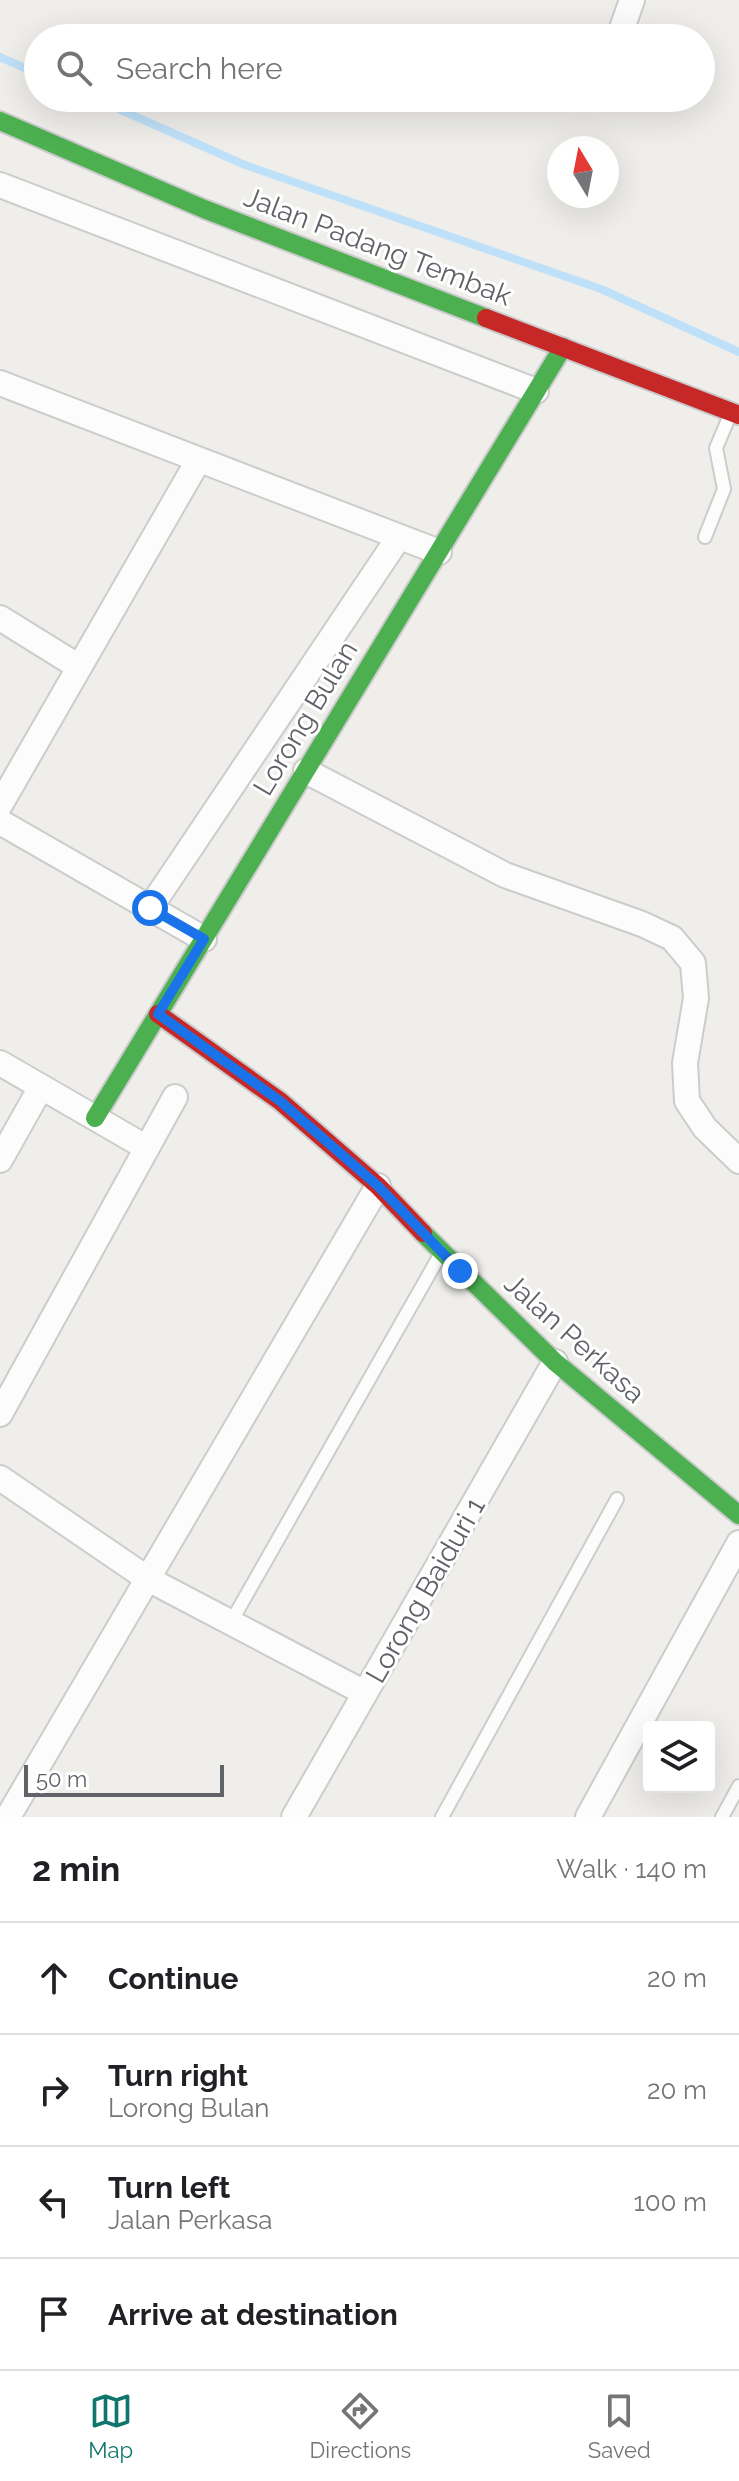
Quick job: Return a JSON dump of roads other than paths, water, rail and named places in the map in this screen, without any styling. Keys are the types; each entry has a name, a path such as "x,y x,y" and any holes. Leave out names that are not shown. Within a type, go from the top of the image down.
{"street":[{"path":"624,24 632,0"},
{"name":"Jalan Padang Tembak","path":"0,121 204,209 735,414"},
{"path":"0,185 536,391"},
{"name":"Lorong Bulan","path":"95,1118 563,347"},
{"path":"0,383 439,552"},
{"path":"0,805 198,461"},
{"path":"150,908 399,537"},
{"path":"0,618 79,667"},
{"path":"306,771 505,875 642,924 672,938 693,963 696,998 685,1063 687,1101 705,1128 739,1161"},
{"path":"0,822 204,939"},
{"name":"Jalan Perkasa","path":"158,1014 280,1101 378,1186 555,1362 739,1515"},
{"path":"0,1063 147,1148"},
{"path":"0,1160 41,1087"},
{"path":"0,1414 175,1097"},
{"path":"8,1817 378,1186"},
{"name":"Lorong Baiduri 1","path":"294,1817 555,1362"},
{"path":"0,1478 148,1579 365,1693"},
{"path":"588,1817 739,1543"}],"lane":[{"path":"705,537 724,489 716,448 735,414"},
{"path":"231,1622 442,1252"},
{"path":"442,1817 617,1499"},
{"path":"722,1817 739,1786"}],"waterway":[{"path":"0,57 24,68"},
{"path":"126,112 245,165 601,289 739,352"}]}
